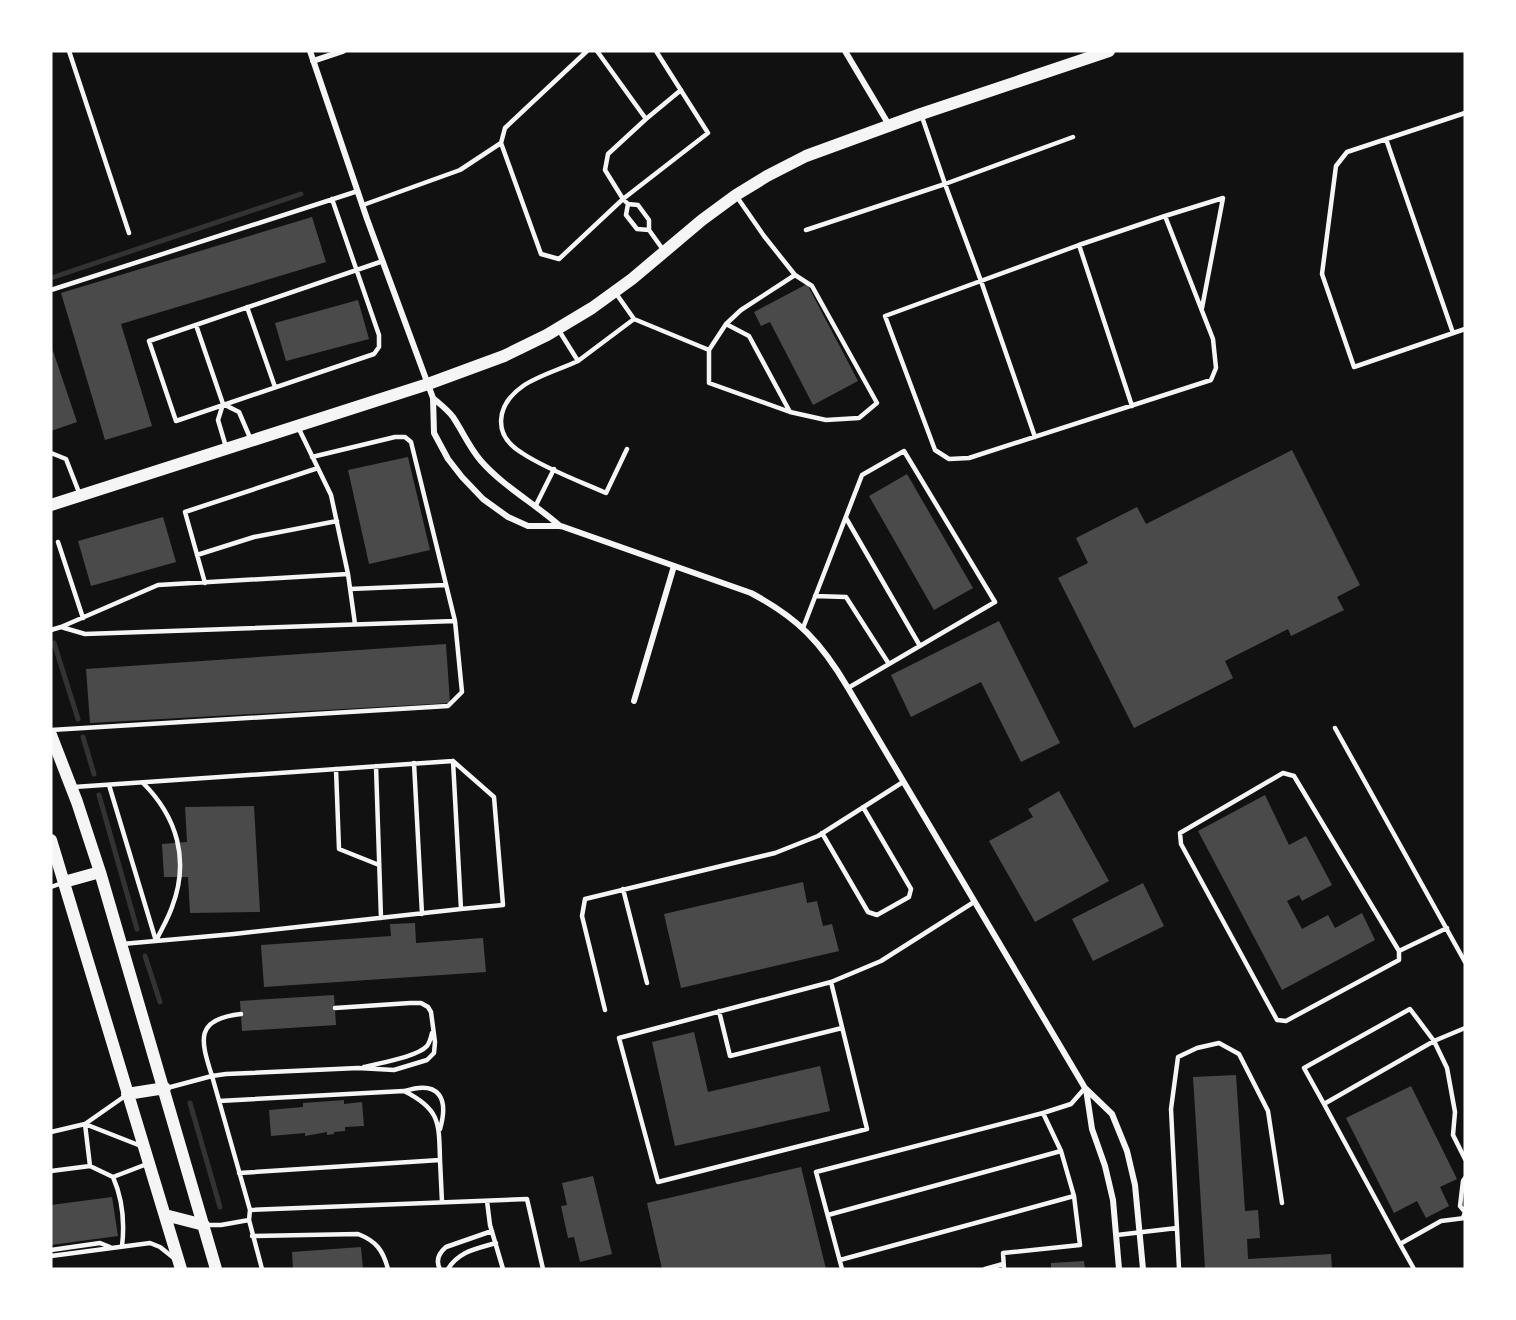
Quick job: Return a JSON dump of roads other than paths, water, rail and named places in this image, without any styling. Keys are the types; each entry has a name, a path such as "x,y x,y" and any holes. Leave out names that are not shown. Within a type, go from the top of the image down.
{"main road":[{"path":"51,506 428,384 504,356 558,329 592,308 736,195 806,156 921,114 1109,51"},
{"path":"51,735 100,872 165,1088 216,1269"},
{"path":"51,840 180,1266"},
{"path":"64,882 100,872"},
{"path":"128,1094 165,1088"},
{"path":"165,1215 204,1225"}],"street":[{"path":"310,51 433,398 434,433 448,459 476,491 508,517 528,526 561,526 751,593 777,607 803,628 820,646 848,688 1085,1088 1112,1114 1126,1151 1135,1185 1143,1269"},
{"path":"313,61 343,51"},
{"path":"845,51 889,126"},
{"path":"433,398 453,416 470,447 499,480 536,505 561,526"},
{"path":"634,701 674,566"},
{"path":"1085,1088 1092,1129 1105,1166 1113,1200 1119,1269"}],"lane":[{"path":"69,51 129,233"},
{"path":"587,51 505,128 501,143 541,254 559,259 623,199 708,133 656,51"},
{"path":"597,51 646,118"},
{"path":"664,251 650,230 649,220 638,205 628,204 623,199 605,170 608,154 646,118 681,90"},
{"path":"1465,113 1347,152 1336,166 1322,274 1354,367 1465,329"},
{"path":"921,114 1035,437"},
{"path":"806,230 945,184 1073,137"},
{"path":"1386,139 1453,333"},
{"path":"363,205 460,170 501,143"},
{"path":"51,290 358,191"},
{"path":"736,195 764,236 795,275 812,286 877,403 859,418 826,420 790,412 709,383 709,350 726,324 741,310 795,275"},
{"path":"1165,216 1213,339 1216,368 1211,380 969,458 949,459 935,450 885,316 1079,245 1165,216 1223,198 1202,308"},
{"path":"332,199 357,270 379,335 379,347 374,354 176,421 149,341 247,307 357,270 383,261"},
{"path":"628,204 626,215 637,229 650,230"},
{"path":"1079,245 1132,406"},
{"path":"615,291 634,319 709,350"},
{"path":"247,307 275,387"},
{"path":"627,449 606,493 520,453 504,436 499,421 505,404 523,386 578,361 634,319"},
{"path":"726,324 749,336 790,412"},
{"path":"196,325 224,404 218,420 227,449"},
{"path":"558,329 578,361"},
{"path":"224,404 239,411 252,441"},
{"path":"297,426 331,495 348,574 355,624"},
{"path":"51,730 448,706 462,692 455,621 411,442 405,437 395,437 312,457"},
{"path":"803,628 862,475 904,452 995,602 848,688"},
{"path":"51,453 66,459 80,496"},
{"path":"205,582 184,512 318,468"},
{"path":"536,505 554,469"},
{"path":"846,518 920,645"},
{"path":"197,555 254,537 337,521"},
{"path":"58,542 83,618"},
{"path":"51,630 158,585 348,574"},
{"path":"350,589 446,585"},
{"path":"816,596 846,597 889,664"},
{"path":"61,627 85,634 455,621"},
{"path":"1335,728 1465,962"},
{"path":"71,787 453,760 494,797 502,905 122,944"},
{"path":"453,760 461,909"},
{"path":"414,763 422,914"},
{"path":"376,766 381,918"},
{"path":"336,769 339,849 380,865"},
{"path":"1283,773 1294,776 1399,951 1399,960 1286,1021 1277,1020 1181,844 1180,833 1283,773"},
{"path":"605,1010 582,916 585,899 775,853 822,833 903,782"},
{"path":"143,783 157,797 172,822 178,843 178,887 172,908 156,941"},
{"path":"109,785 156,941"},
{"path":"822,833 868,912 877,915 909,897 911,889 863,807"},
{"path":"51,887 64,882"},
{"path":"623,890 647,983"},
{"path":"831,982 867,1129 658,1182 620,1038 831,982 881,961 974,902"},
{"path":"1399,951 1447,928"},
{"path":"165,1088 226,1074 358,1068 394,1070 427,1060 434,1053 435,1042 431,1012 428,1007 421,1004 335,1008"},
{"path":"1414,1269 1304,1068 1410,1009 1434,1041 1447,1068 1455,1112 1453,1135 1465,1159"},
{"path":"719,1011 730,1056 842,1028"},
{"path":"240,1014 222,1016 213,1020 206,1029 203,1041 250,1210 252,1236 262,1269"},
{"path":"358,1068 388,1061 425,1048 430,1041 433,1027"},
{"path":"1324,1104 1434,1041 1465,1028"},
{"path":"1179,1269 1171,1109 1178,1057 1197,1048 1220,1043 1239,1053 1268,1111 1282,1203"},
{"path":"219,1101 430,1088 437,1093 443,1103 444,1112 440,1128 442,1202"},
{"path":"842,1269 816,1172 1071,1104 1085,1088"},
{"path":"404,1091 425,1103 433,1112 440,1128"},
{"path":"51,1132 85,1124 128,1094"},
{"path":"985,1269 1004,1266 1003,1253 1080,1245 1074,1196 1061,1151 1042,1113"},
{"path":"85,1124 144,1147"},
{"path":"85,1124 90,1166"},
{"path":"828,1215 1061,1151"},
{"path":"239,1173 440,1160"},
{"path":"114,1177 149,1163"},
{"path":"51,1171 90,1166 114,1177 121,1195 125,1224 123,1246"},
{"path":"1400,1244 1441,1221 1465,1215 1460,1206 1465,1178"},
{"path":"840,1260 1074,1196"},
{"path":"250,1210 528,1199 543,1269"},
{"path":"487,1201 492,1231 503,1269"},
{"path":"204,1225 221,1226 249,1220"},
{"path":"1117,1235 1177,1228"},
{"path":"440,1269 437,1259 446,1247 492,1231"},
{"path":"252,1236 358,1234 371,1239 380,1247 388,1269"},
{"path":"51,1250 100,1243 111,1247"},
{"path":"51,1256 150,1243 160,1247 180,1266"},
{"path":"448,1269 462,1253 496,1243"}],"waterway":[{"path":"51,278 301,194"},
{"path":"54,643 78,719"},
{"path":"83,737 94,774"},
{"path":"99,795 137,929"},
{"path":"145,956 160,1002"},
{"path":"190,1103 220,1207"}]}
